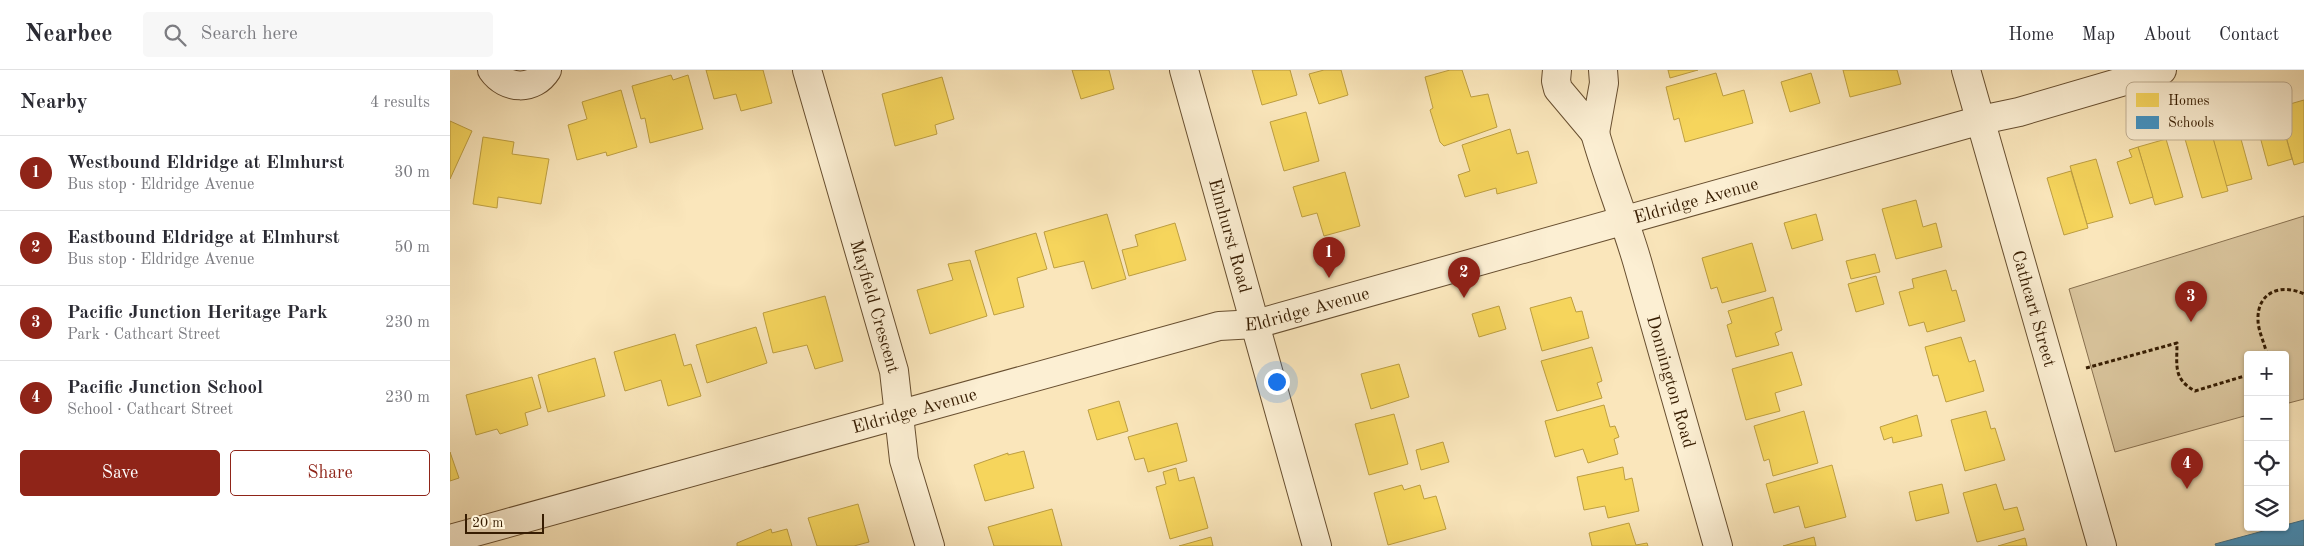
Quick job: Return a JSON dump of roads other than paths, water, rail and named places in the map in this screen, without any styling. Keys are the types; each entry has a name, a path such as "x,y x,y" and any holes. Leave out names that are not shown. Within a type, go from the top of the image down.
{"street":[{"path":"492,70 505,82 523,86 534,82 547,70"},
{"name":"Mayfield Crescent","path":"807,70 894,371 904,460 930,546"},
{"name":"Elmhurst Road","path":"1184,70 1317,546"},
{"path":"1557,70 1556,81 1558,89 1594,133"},
{"path":"1594,133 1604,83 1603,70"},
{"name":"Cathcart Street","path":"1966,70 2102,546"},
{"name":"Eldridge Avenue","path":"450,539 1220,326 1256,324 1624,218 1981,120 2018,112 2162,70"},
{"name":"Donnington Road","path":"1594,133 1607,176 1624,218 1718,546"}],"place":[{"name":"Westbound Eldridge at Elmhurst","path":"1329,278"},
{"name":"Eastbound Eldridge at Elmhurst","path":"1464,298"},
{"name":"Pacific Junction Heritage Park","path":"2191,322"},
{"name":"Pacific Junction School","path":"2187,489"}]}
